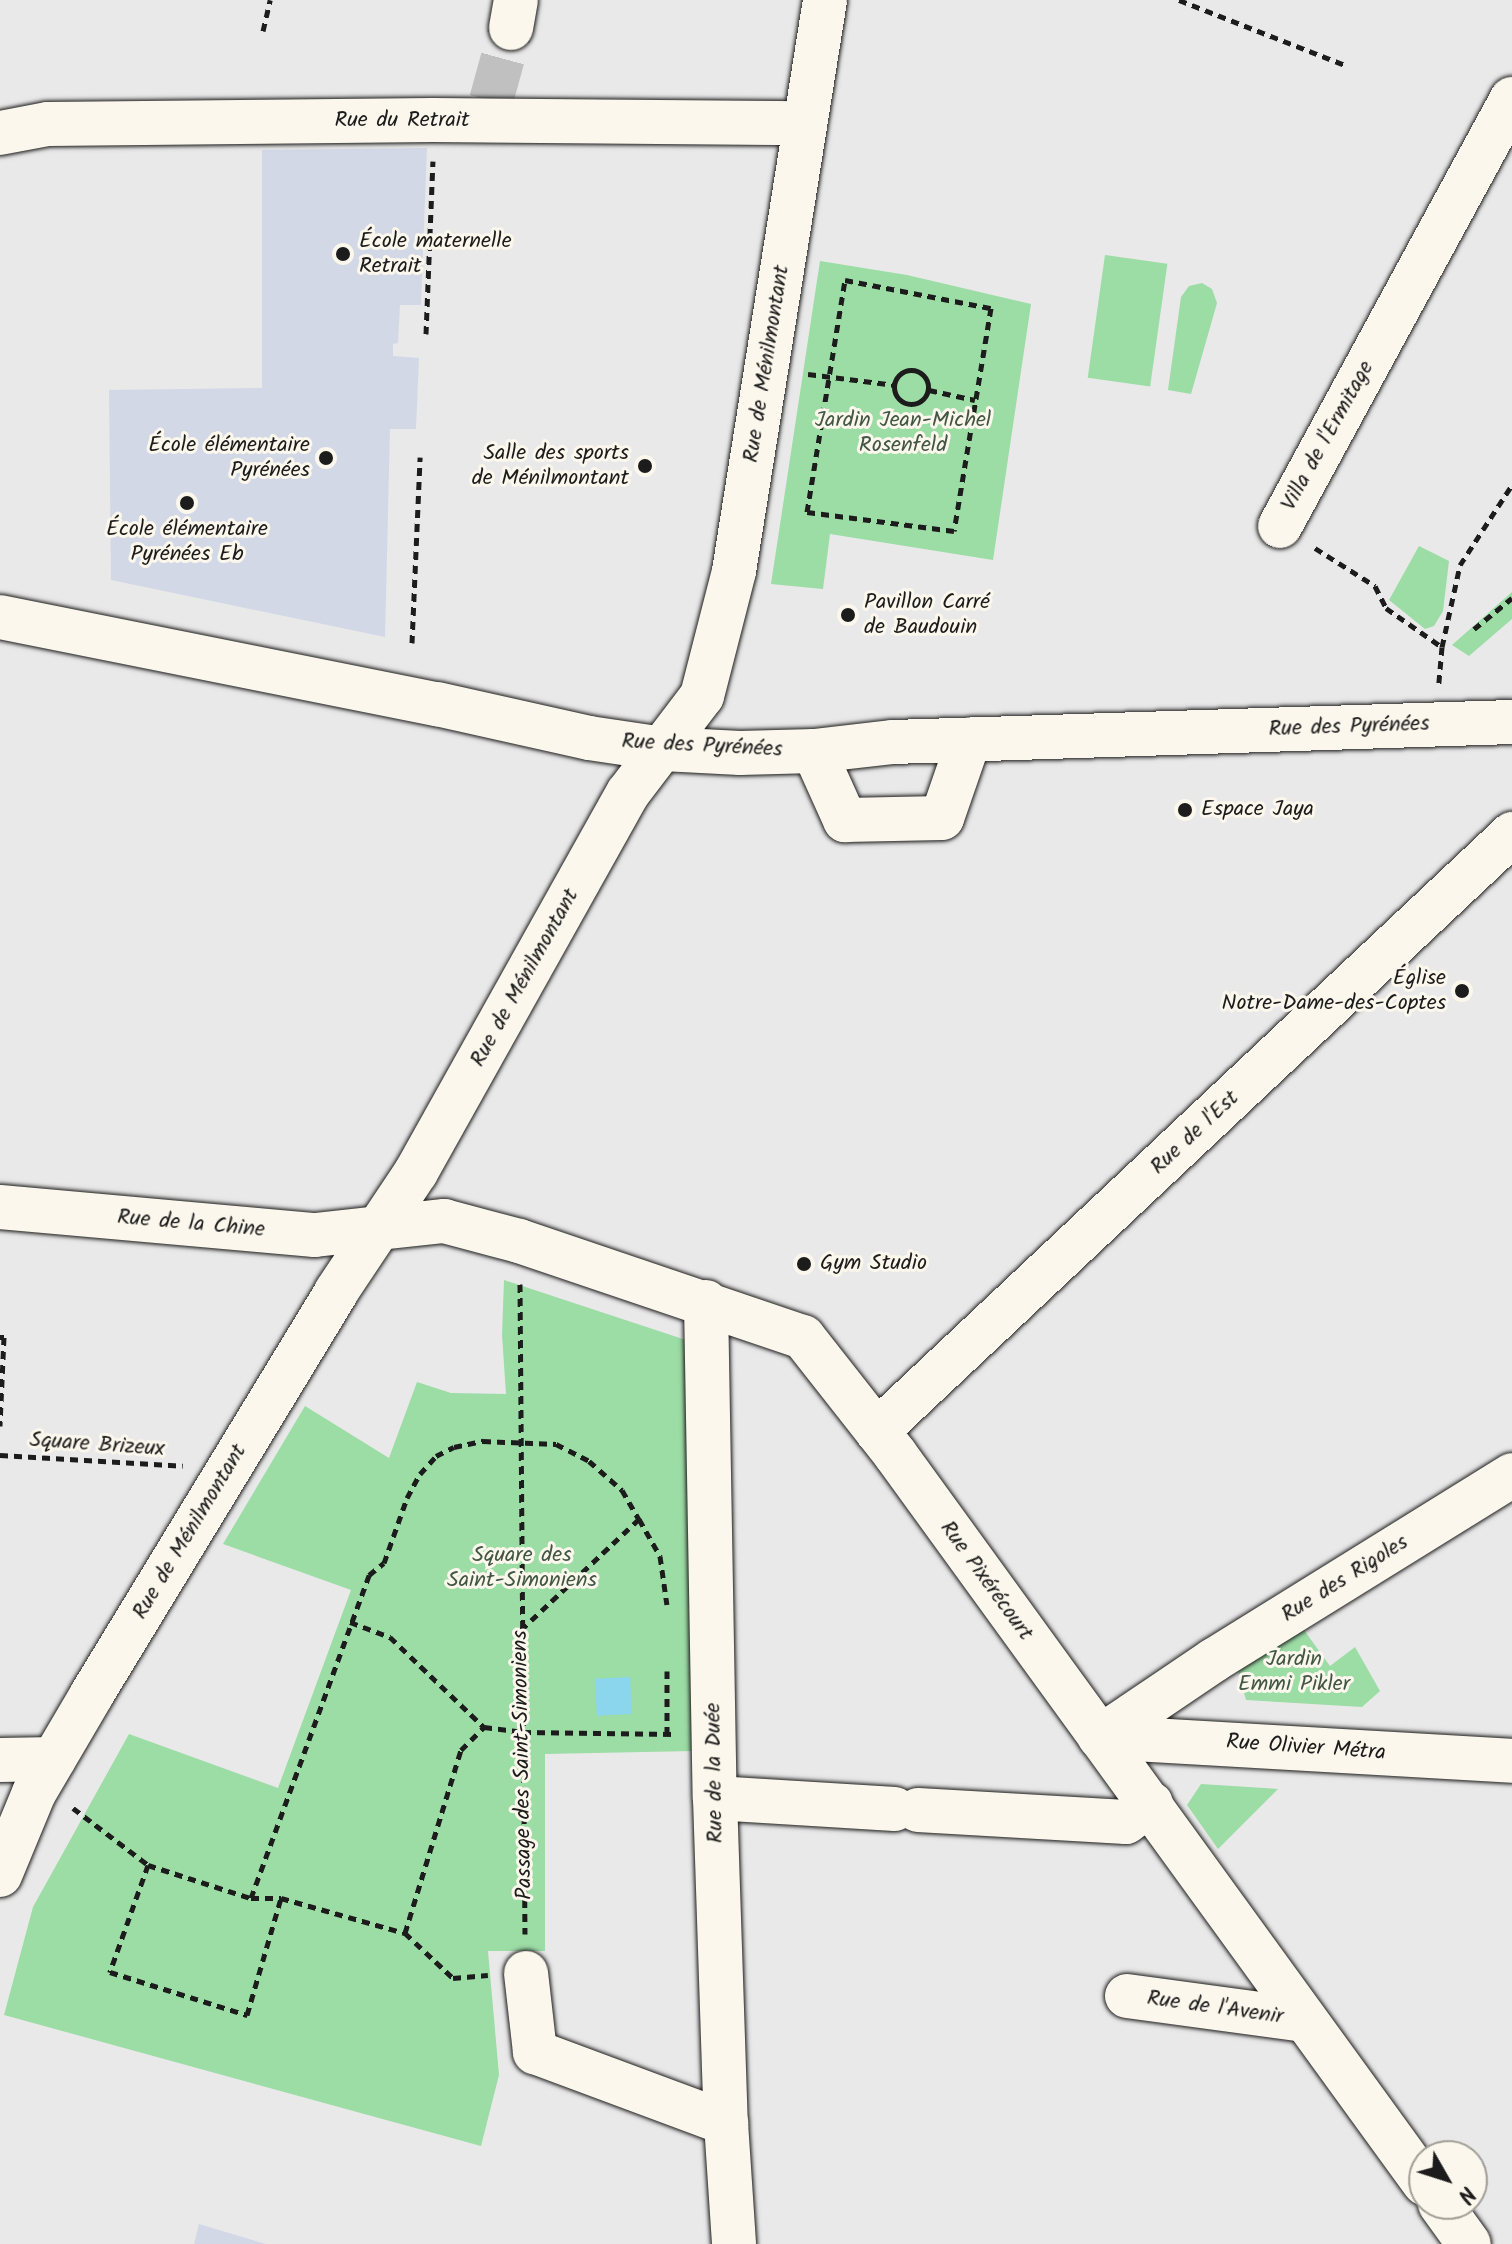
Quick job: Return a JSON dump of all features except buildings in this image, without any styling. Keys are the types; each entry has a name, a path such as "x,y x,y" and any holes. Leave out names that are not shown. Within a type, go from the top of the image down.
{"street":[{"name":"Rue de Ménilmontant","path":"0,1875 34,1793 336,1292 383,1226 628,793 702,696 734,571 825,0"},
{"name":"Villa de l'Ermitage","path":"1280,526 1512,99"},
{"name":"Rue du Retrait","path":"0,133 48,124 433,120 489,111 804,123"},
{"name":"Rue des Pyrénées","path":"0,617 425,701 589,738 663,749 740,753 814,751 893,742 1512,722"},
{"path":"814,751 845,820 942,818 969,740"},
{"name":"Rue de l'Est","path":"877,1431 1512,834"},
{"name":"Rue de la Chine","path":"0,1207 315,1235 383,1226"},
{"name":"Rue Pixérécourt","path":"383,1226 444,1221 519,1241 803,1337 877,1431 1151,1804 1408,2161"},
{"name":"Rue de la Duée","path":"706,1302 715,1798 726,2123 734,2244"},
{"name":"Rue des Rigoles","path":"1100,1737 1214,1660 1512,1475"},
{"name":"Rue Olivier Métra","path":"1100,1737 1512,1761"},
{"path":"0,1760 54,1759"},
{"path":"715,1798 1126,1822 1151,1804"},
{"path":"526,1973 535,2052 726,2123"},
{"name":"Rue de l'Avenir","path":"1127,1996 1304,2020"},
{"path":"1452,2220 1469,2244"}],"path":[{"path":"263,31 270,0"},
{"path":"1179,0 1347,66"},
{"path":"426,334 433,120"},
{"path":"845,280 991,308 975,400 954,531 807,512 845,280"},
{"path":"911,370 926,379 929,390 919,402 909,404 896,396 895,385 900,375 911,370"},
{"path":"803,374 895,385"},
{"path":"929,390 975,400"},
{"path":"412,643 420,457"},
{"path":"1435,724 1442,647 1460,565 1512,485"},
{"name":"Villa de l'Ermitage","path":"1280,526 1375,586 1386,608 1442,647"},
{"path":"1474,629 1512,598"},
{"name":"Passage des Saint-Simoniens","path":"520,1275 526,1973"},
{"name":"Square Brizeux","path":"0,1337 4,1337 0,1426"},
{"path":"251,1898 369,1575 384,1563 407,1498 436,1456 454,1447 483,1441 521,1441 556,1444 589,1461 622,1490 660,1556 668,1615"},
{"name":"Square Brizeux","path":"0,1455 192,1467"},
{"path":"522,1629 639,1519"},
{"path":"350,1622 390,1637 484,1727 523,1732 667,1734 667,1659"},
{"path":"405,1933 461,1750 484,1727"},
{"path":"68,1805 148,1865 251,1898 281,1898 405,1933 453,1978 526,1973"},
{"path":"148,1865 110,1972 247,2015 281,1898"}],"shaded area":[{"path":"427,148 421,305 400,305 398,343 393,344 393,356 419,358 416,429 390,429 385,637 111,580 109,390 262,388 262,150"},
{"path":"199,2224 266,2244 194,2244"}],"green space":[{"path":"1105,255 1167,264 1150,387 1088,378"},
{"name":"Jardin Jean-Michel Rosenfeld","path":"820,261 907,275 1031,304 993,560 830,534 823,589 771,584"},
{"path":"1202,283 1212,289 1217,303 1191,394 1168,390 1181,297 1189,286"},
{"path":"1419,546 1449,561 1443,611 1434,626 1425,629 1389,600"},
{"path":"1512,592 1512,619 1469,656 1452,645"},
{"name":"Square des Saint-Simoniens","path":"504,1280 692,1342 694,1751 545,1754 545,1951 488,1951 499,2075 481,2146 4,2015 33,1907 129,1734 278,1788 351,1590 223,1544 305,1406 389,1458 417,1382 451,1393 506,1394 502,1335"},
{"name":"Jardin Emmi Pikler","path":"1304,1630 1330,1666 1355,1647 1380,1691 1362,1707 1246,1700 1238,1671"},
{"path":"1201,1784 1278,1789 1218,1849 1187,1805"}],"water":[{"path":"630,1677 632,1714 597,1716 595,1679"}],"tunnel":[{"path":"491,101 511,28"}],"place":[{"name":"École maternelle Retrait","path":"343,254"},
{"name":"École élémentaire Pyrénées","path":"326,458"},
{"name":"Salle des sports de Ménilmontant","path":"645,466"},
{"name":"École élémentaire Pyrénées Eb","path":"187,503"},
{"name":"Pavillon Carré de Baudouin","path":"848,615"},
{"name":"Espace Jaya","path":"1185,810"},
{"name":"Église Notre-Dame-des-Coptes","path":"1462,991"},
{"name":"Gym Studio","path":"804,1264"}]}
